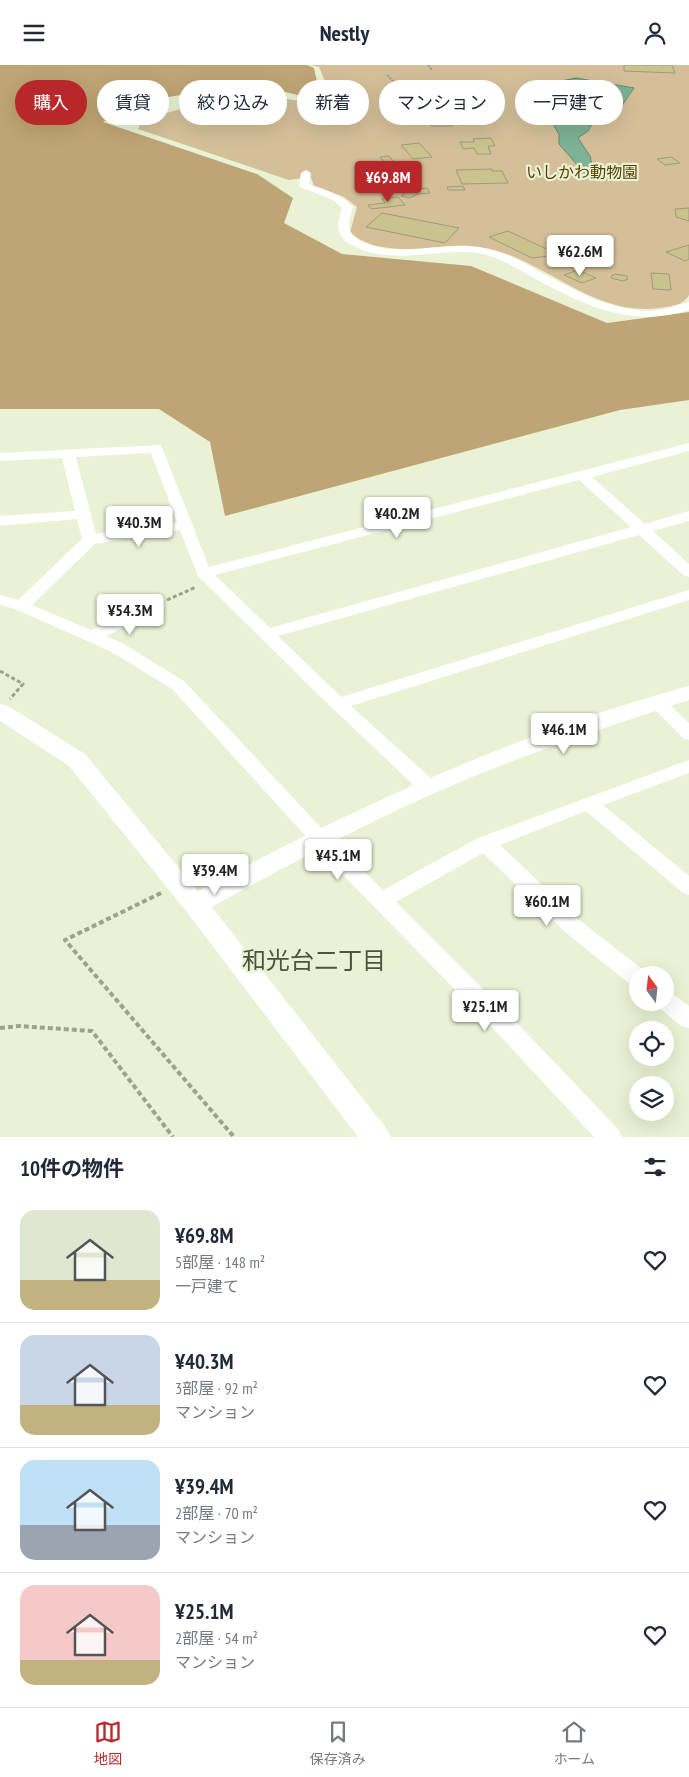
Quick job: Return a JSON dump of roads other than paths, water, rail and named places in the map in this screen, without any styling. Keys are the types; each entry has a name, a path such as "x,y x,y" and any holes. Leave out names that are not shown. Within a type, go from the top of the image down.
{"street":[{"path":"306,173 304,185 337,198 348,207 342,229 345,236 367,248 409,253 462,250 486,252 502,257 592,302 618,311 656,313 689,305"},
{"path":"207,576 689,447"},
{"path":"0,457 156,448 184,525 207,576 338,704 428,787"},
{"path":"68,453 90,540"},
{"path":"582,475 689,571"},
{"path":"0,521 83,514"},
{"path":"266,634 689,516"},
{"path":"21,606 90,540 184,525"},
{"path":"338,704 689,595"},
{"path":"0,600 21,606 93,636 116,647 178,685 318,837 383,900 610,1137"},
{"path":"93,636 153,607"},
{"path":"195,904 318,837 428,787 502,756 689,693"},
{"path":"658,703 689,734"},
{"path":"3,707 77,760 195,904 376,1137"},
{"path":"383,900 485,843 689,766"},
{"path":"588,803 689,887"},
{"path":"485,843 572,926 629,972"},
{"path":"674,1007 689,1019"}],"district":[{"name":"和光台二丁目","path":"314,960"}],"park label":[{"name":"いしかわ動物園","path":"582,172"}]}
